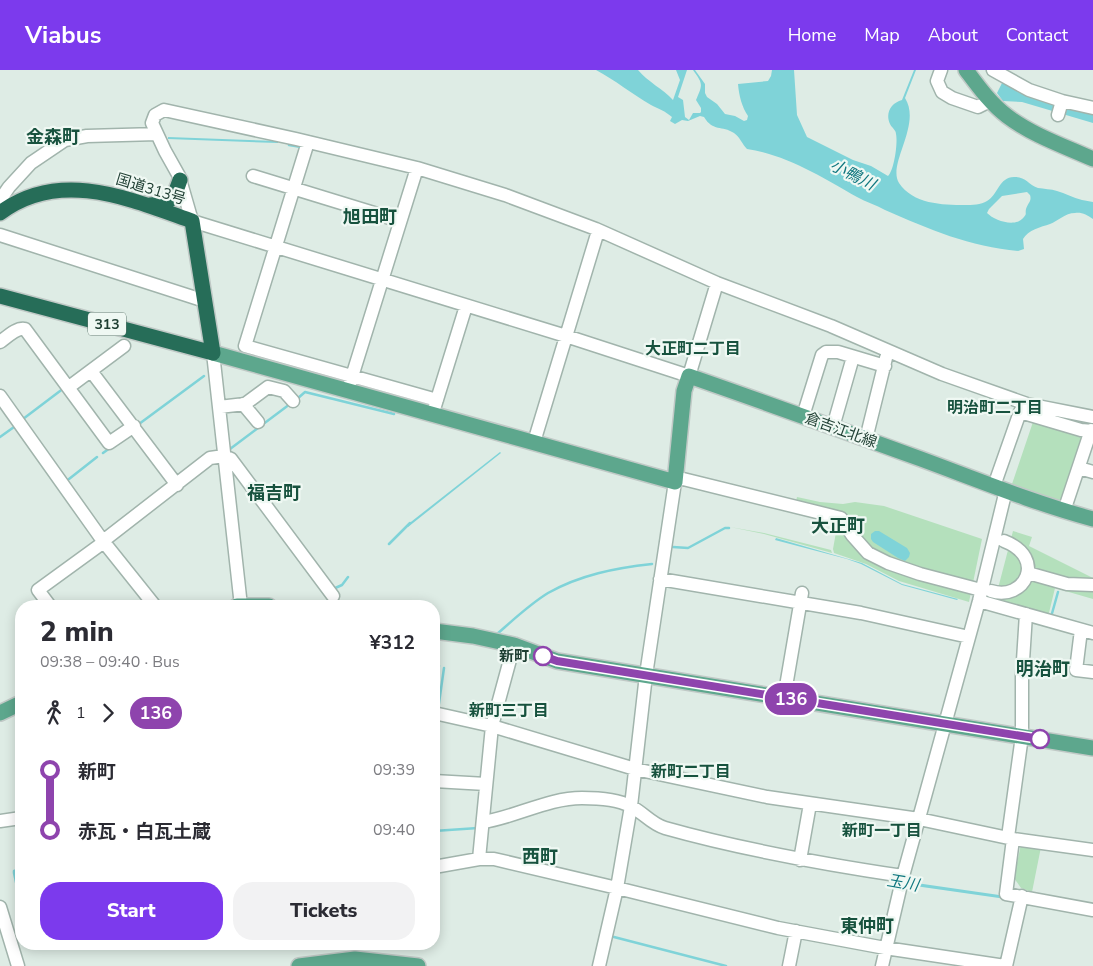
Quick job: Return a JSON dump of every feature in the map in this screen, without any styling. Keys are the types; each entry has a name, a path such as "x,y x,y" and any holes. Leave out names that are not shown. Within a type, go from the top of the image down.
{"highway":[{"path":"149,206 167,203 173,198 180,180"},
{"name":"国道313号","path":"0,213 20,200 65,189 96,191 192,221 214,353"},
{"name":"313","path":"0,296 214,353"}],"main road":[{"path":"966,70 990,100 1007,116 1026,128 1093,159"},
{"path":"214,353 348,391 435,407 534,442 675,480 684,391 689,376"},
{"name":"倉吉江北線","path":"689,376 1064,511 1093,518"},
{"path":"440,632 473,636 514,645 557,661 1093,748"},
{"path":"0,712 15,706"},
{"path":"299,966 355,960 418,966"}],"street":[{"path":"940,70 937,81 942,92 952,98 978,107 990,100"},
{"path":"993,70 1029,90 1062,101 1093,108"},
{"path":"1058,115 1062,101"},
{"path":"717,283 689,376 566,336 192,221 180,180 154,129 155,115 164,110 308,142 417,168 505,195 598,231 717,283 831,326 1024,408 1081,430 1092,431 1064,511"},
{"path":"0,200 9,187 32,163 65,140 154,129"},
{"path":"308,142 245,346 352,376 435,407 466,306"},
{"path":"348,391 417,168"},
{"path":"253,176 400,221"},
{"path":"534,442 598,231"},
{"path":"0,235 205,301"},
{"path":"0,342 18,330 26,329 109,443 134,426"},
{"path":"69,388 124,346"},
{"path":"866,439 888,351"},
{"path":"803,416 822,355 826,352 838,352 884,366"},
{"path":"214,353 238,600"},
{"path":"833,428 853,357"},
{"path":"91,370 177,485"},
{"path":"219,407 244,404 268,387 284,391 292,401"},
{"path":"0,396 104,541 150,600"},
{"path":"244,404 258,422"},
{"path":"1024,408 1040,405 1093,417"},
{"path":"882,966 903,876 969,637 984,594 1000,488 1024,408"},
{"path":"46,600 38,590 210,458 224,456 231,459 333,596"},
{"path":"1079,468 1093,472"},
{"path":"598,966 617,888 630,806 646,675 675,480 841,518 852,535 868,553 888,563 984,594 1026,614 1087,631 1076,670 1093,672"},
{"path":"984,594 1010,591 1018,587 1026,579 1028,563 1023,552 1004,541"},
{"path":"1028,573 1067,584 1093,585"},
{"path":"660,579 802,597 861,613 969,637"},
{"path":"784,698 802,597"},
{"path":"1026,614 1022,676 1022,736 1006,894 1093,910"},
{"path":"479,859 492,726 514,645"},
{"path":"440,714 492,726 635,769 767,797 919,819 1011,838 1093,850"},
{"path":"440,781 486,784"},
{"path":"483,822 498,820 553,802 580,798 599,799 630,806 662,828 800,860 903,876"},
{"path":"800,860 810,804"},
{"path":"0,821 15,819"},
{"path":"440,866 479,859 494,859 796,931 885,948 1006,966 1022,896"},
{"path":"0,908 15,941"},
{"path":"790,966 796,931"},
{"path":"17,950 18,966"}],"green space":[{"path":"1034,419 1084,438 1061,502 1012,484"},
{"path":"797,497 820,502 843,504 855,502 884,506 982,539 969,602 899,581 866,564 834,553 838,521 794,509"},
{"path":"730,527 764,533 831,550 832,553 764,534"},
{"path":"1013,531 1032,537 1029,546 1093,578 1093,599 1055,588 1048,617 1001,603 996,596"},
{"path":"1021,844 1041,847 1032,892 1021,888 1014,878"}],"water":[{"name":"小鴨川","path":"596,70 638,70 673,100 680,80 676,70 687,70 678,97 683,100 685,117 689,120 693,113 701,112 701,108 696,100 701,84 693,70 695,70 705,84 707,97 717,104 725,114 735,116 744,121 747,120 748,116 741,101 738,84 768,81 772,70 794,70 797,115 807,137 853,160 871,166 888,176 894,163 896,144 896,133 890,124 889,112 895,103 902,100 914,70 916,70 905,98 910,120 897,166 899,183 905,190 920,199 938,204 976,204 991,198 1005,180 1018,177 1038,188 1055,190 1093,202 1093,219 1080,213 1068,214 1053,223 1028,233 1023,239 1024,249 1018,251 983,246 934,230 860,199 790,161 747,149 734,133 714,127 704,117 700,116 688,121 682,120 675,124 670,121 672,117 667,113 644,101","holes":["1027,192 1030,195 1024,217 1016,222 1000,221 987,213 1002,196"]},
{"path":"1002,83 1028,94 1093,114 1093,123 1022,102 1003,101 997,93"},
{"path":"168,137 278,141 278,143 168,139"},
{"path":"501,453 408,527 407,525"},
{"path":"879,531 907,548 910,553 909,557 905,561 873,542 871,534"},
{"path":"776,538 862,563 902,584 958,599 902,585 861,564 775,540"},
{"name":"玉川","path":"854,874 1006,896 1013,900 915,886"}],"waterway":[{"path":"289,145 301,147"},
{"path":"139,424 204,376"},
{"path":"23,419 64,388"},
{"path":"297,399 305,392 394,414"},
{"path":"230,449 290,404"},
{"path":"0,437 14,427"},
{"path":"103,453 110,448"},
{"path":"69,479 97,457"},
{"path":"389,544 410,523"},
{"path":"673,547 688,548 725,528 729,528"},
{"path":"497,634 535,602 548,593 573,581 598,573 652,564"},
{"path":"333,589 342,585 348,577"},
{"path":"1051,617 1058,592"},
{"path":"440,696 444,668"},
{"path":"440,831 478,828"},
{"path":"15,871 15,878"},
{"path":"614,937 726,966"}],"bus line":[{"name":"136","path":"543,656 557,661 1040,739"}],"place":[{"name":"新町","path":"543,656"}],"district":[{"name":"金森町","path":"53,137"},
{"name":"旭田町","path":"370,217"},
{"name":"大正町二丁目","path":"693,348"},
{"name":"明治町二丁目","path":"995,407"},
{"name":"福吉町","path":"274,493"},
{"name":"大正町","path":"838,526"},
{"name":"明治町","path":"1043,669"},
{"name":"新町三丁目","path":"509,710"},
{"name":"新町二丁目","path":"691,771"},
{"name":"新町一丁目","path":"882,830"},
{"name":"西町","path":"540,857"},
{"name":"東仲町","path":"867,926"}]}
